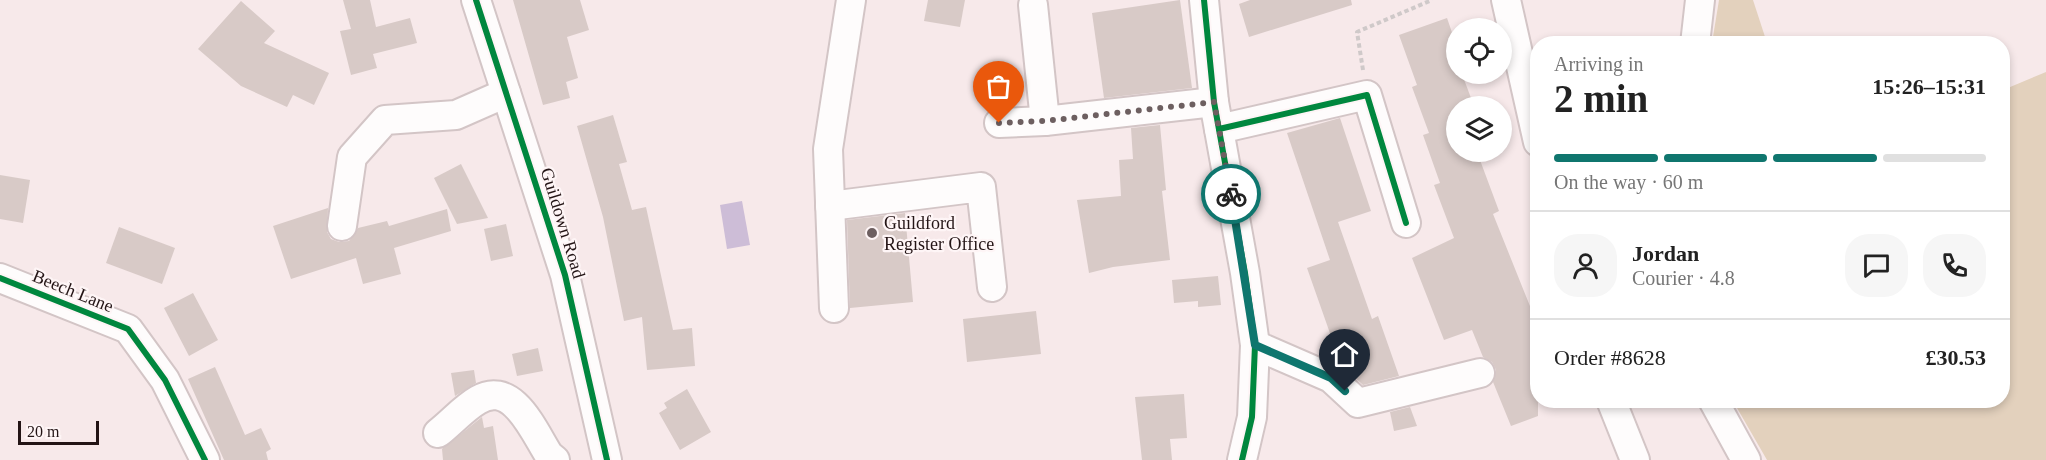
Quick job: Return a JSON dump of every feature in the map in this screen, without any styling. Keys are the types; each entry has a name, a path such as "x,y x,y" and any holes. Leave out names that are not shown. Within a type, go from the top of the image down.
{"street":[{"name":"Guildown Road","path":"476,0 565,275 607,460"},
{"path":"834,308 828,149 851,0"},
{"path":"1204,0 1216,115 1245,273 1255,345 1252,417 1242,460"},
{"path":"1506,0 1530,106"},
{"path":"1696,36 1700,0"},
{"path":"1033,5 1045,121"},
{"path":"342,226 352,157 385,120 456,115 506,93"},
{"path":"999,123 1216,115 1367,95 1406,223"},
{"path":"830,206 981,187 993,287"},
{"name":"Beech Lane","path":"0,278 128,329 165,380 205,460"},
{"path":"1255,345 1331,378 1358,403 1480,373"},
{"path":"438,433 478,399 500,395 517,405 549,455 555,460"},
{"path":"1614,408 1635,460"},
{"path":"1717,408 1746,460"}],"path":[{"path":"1367,95 1358,32 1432,0"}],"shaded area":[{"path":"1719,0 1753,0 1765,36 1713,36"},
{"path":"2046,72 2046,460 1767,460 1737,408 2010,408 2010,87"},
{"path":"742,201 750,245 727,249 720,205"}],"building":[{"path":"343,0 370,0 376,27 410,18 417,43 373,54 377,68 351,75 340,31 351,29"},
{"path":"513,0 580,0 589,30 567,37 578,78 566,82 570,98 543,105"},
{"path":"928,0 965,0 960,27 924,21"},
{"path":"1180,0 1192,88 1104,98 1092,13"},
{"path":"1250,0 1351,0 1352,5 1249,37 1239,4"},
{"path":"241,1 275,31 264,43 329,73 314,105 293,95 287,107 241,86 198,49"},
{"path":"1446,18 1446,84 1466,84 1470,96 1446,96 1446,162 1481,162 1499,211 1493,214 1530,306 1530,408 1538,408 1538,416 1511,426 1493,382 1496,370 1492,362 1483,357 1472,330 1444,340 1412,258 1454,238 1434,185 1440,183 1423,135 1429,133 1412,87 1417,85 1399,35"},
{"path":"613,115 627,162 619,164 632,210 646,207 673,330 692,328 695,366 647,370 642,317 624,321 603,217 577,126"},
{"path":"1340,118 1371,211 1338,222 1372,319 1378,316 1399,376 1363,385 1350,373 1337,337 1332,339 1307,268 1330,260 1287,133"},
{"path":"1160,125 1166,190 1162,191 1170,260 1113,267 1089,273 1077,200 1121,196 1119,160 1133,159 1131,128"},
{"path":"461,164 488,218 457,224 434,178"},
{"path":"0,175 30,180 23,223 0,219"},
{"path":"328,208 327,232 331,239 339,242 349,241 358,228 387,221 389,226 447,209 451,231 394,248 401,274 363,284 356,258 291,279 273,226"},
{"name":"Guildford Register Office","path":"905,213 913,302 850,308 847,220"},
{"path":"506,224 513,256 491,261 484,229"},
{"path":"119,227 175,248 162,284 106,263"},
{"path":"1218,276 1221,305 1198,307 1198,301 1174,303 1172,280"},
{"path":"193,293 218,340 189,356 164,308"},
{"path":"1036,311 1041,354 967,362 963,319"},
{"path":"538,348 543,371 517,376 512,354"},
{"path":"215,367 245,435 261,428 271,449 266,452 268,460 224,460 188,379"},
{"path":"474,370 476,383 455,396 451,373"},
{"path":"687,389 711,432 680,450 659,413 667,408 664,403"},
{"path":"1184,394 1187,438 1170,439 1172,460 1142,460 1135,397"},
{"path":"1410,407 1417,426 1394,431 1390,412"},
{"path":"482,417 484,428 493,426 498,460 443,460 442,449"}],"cycle path":[{"path":"476,0 565,275 607,460"},
{"path":"1204,0 1214,102 1245,273 1255,345 1252,417 1242,460"},
{"path":"1219,129 1367,95 1406,223"},
{"path":"0,278 128,329 165,380 205,460"}],"way so far":[{"path":"999,123 1045,121 1214,102 1231,194"}],"place":[{"name":"Guildford Register Office","path":"872,233"}],"route":[{"path":"1231,194 1255,345 1331,378 1345,391"}]}
